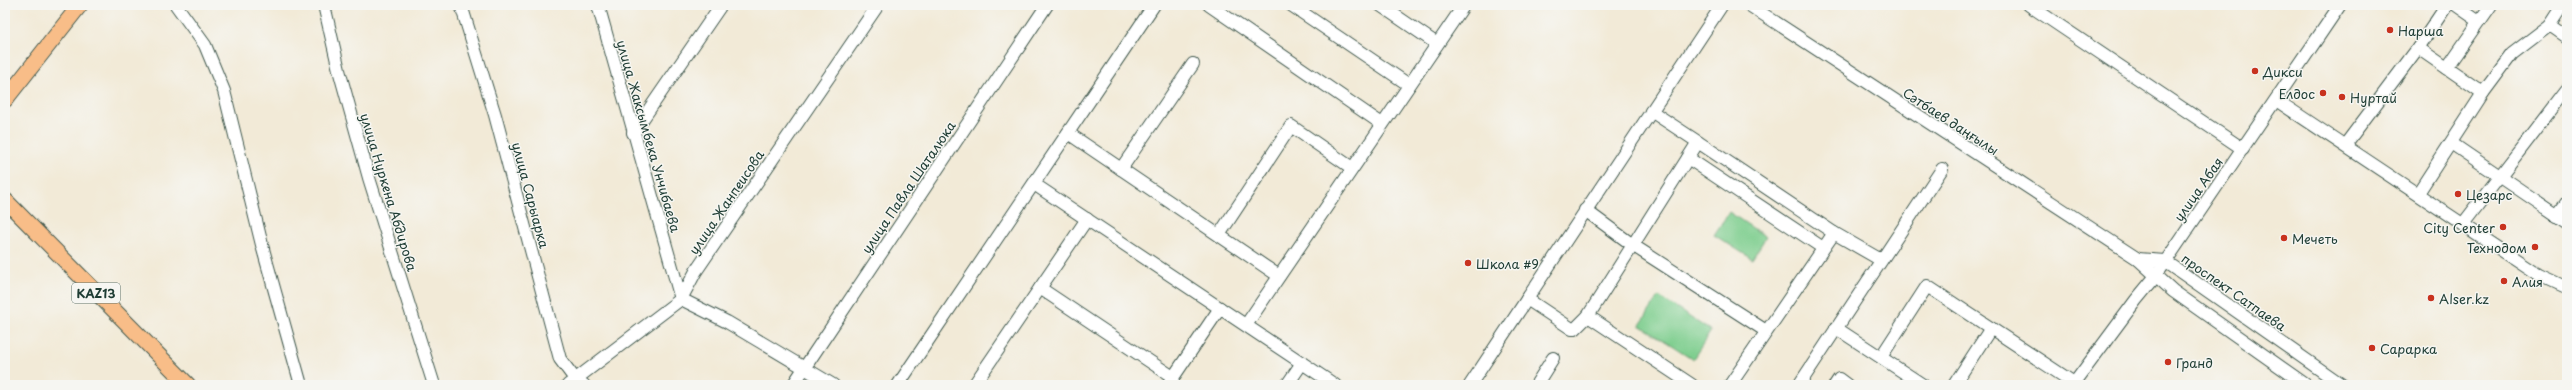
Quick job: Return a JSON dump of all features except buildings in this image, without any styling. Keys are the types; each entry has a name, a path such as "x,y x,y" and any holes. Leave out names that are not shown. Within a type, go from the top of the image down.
{"main road":[{"path":"5,100 80,5"},
{"name":"KAZ13","path":"5,200 188,385"}],"street":[{"path":"176,5 205,45 224,91 263,249 301,385"},
{"name":"улица Нуркена Абдирова","path":"324,5 339,70 369,178 434,385"},
{"name":"улица Сарыарка","path":"461,5 495,116 560,359 575,383"},
{"name":"улица Жаксымбека Унчибаева","path":"598,5 681,299"},
{"path":"633,133 721,5"},
{"name":"улица Жанпеисова","path":"575,383 681,299 696,271 878,5"},
{"name":"улица Павла Шаталюка","path":"792,385 1047,5"},
{"path":"898,385 1154,5"},
{"path":"1209,5 1382,124"},
{"path":"1290,5 1409,85"},
{"path":"1380,5 1437,44"},
{"path":"1246,325 1464,5"},
{"path":"1470,385 1722,5"},
{"name":"Сәтбаев даңғылы","path":"1749,5 2138,260"},
{"path":"2029,5 2243,149"},
{"name":"улица Абая","path":"2074,384 2136,300 2155,277 2340,5"},
{"path":"2345,146 2418,48 2447,5"},
{"path":"2456,5 2479,21"},
{"path":"2447,68 2490,5"},
{"path":"2418,193 2483,93 2512,54 2550,25 2563,5"},
{"path":"2550,25 2567,37"},
{"path":"2418,48 2483,93"},
{"path":"1121,169 1192,64"},
{"path":"2463,224 2567,89"},
{"path":"2276,100 2418,193 2539,275 2567,288"},
{"path":"1651,111 1834,233 1881,260"},
{"path":"1219,235 1291,126 1352,168"},
{"path":"1068,133 1280,276"},
{"path":"1527,299 1572,329 1575,329 1588,316 1634,246 1698,142"},
{"path":"2451,142 2562,219 2567,202"},
{"path":"1688,158 1823,248"},
{"path":"1799,385 1942,169"},
{"path":"1034,184 1335,385"},
{"path":"1585,210 1634,246 1766,332"},
{"path":"974,385 1087,219"},
{"path":"1730,385 1834,233"},
{"path":"2138,260 2155,277 2306,385"},
{"name":"проспект Сатпаева","path":"2138,260 2165,261 2342,385"},
{"path":"1881,357 1926,286 2074,384"},
{"path":"1040,288 1170,381 1220,308"},
{"path":"681,299 727,322 833,385"},
{"path":"1588,316 1692,385"},
{"path":"1836,328 1923,385"},
{"path":"1954,385 1991,328"},
{"path":"1536,385 1554,358"},
{"path":"1288,385 1302,363"},
{"path":"1835,385 1838,379 1847,385"}],"green space":[{"path":"1729,212 1766,237 1752,259 1714,235"},
{"path":"1659,297 1711,331 1693,359 1640,325"}],"place":[{"name":"Нарша","path":"2390,30"},
{"name":"Дикси","path":"2255,71"},
{"name":"Елдос","path":"2323,93"},
{"name":"Нуртай","path":"2342,97"},
{"name":"Цезарс","path":"2458,194"},
{"name":"City Center","path":"2503,227"},
{"name":"Мечеть","path":"2284,238"},
{"name":"Технодом","path":"2535,247"},
{"name":"Школа #9","path":"1468,263"},
{"name":"Алия","path":"2504,281"},
{"name":"Alser.kz","path":"2431,298"},
{"name":"Сарарка","path":"2372,348"},
{"name":"Гранд","path":"2168,362"}]}
